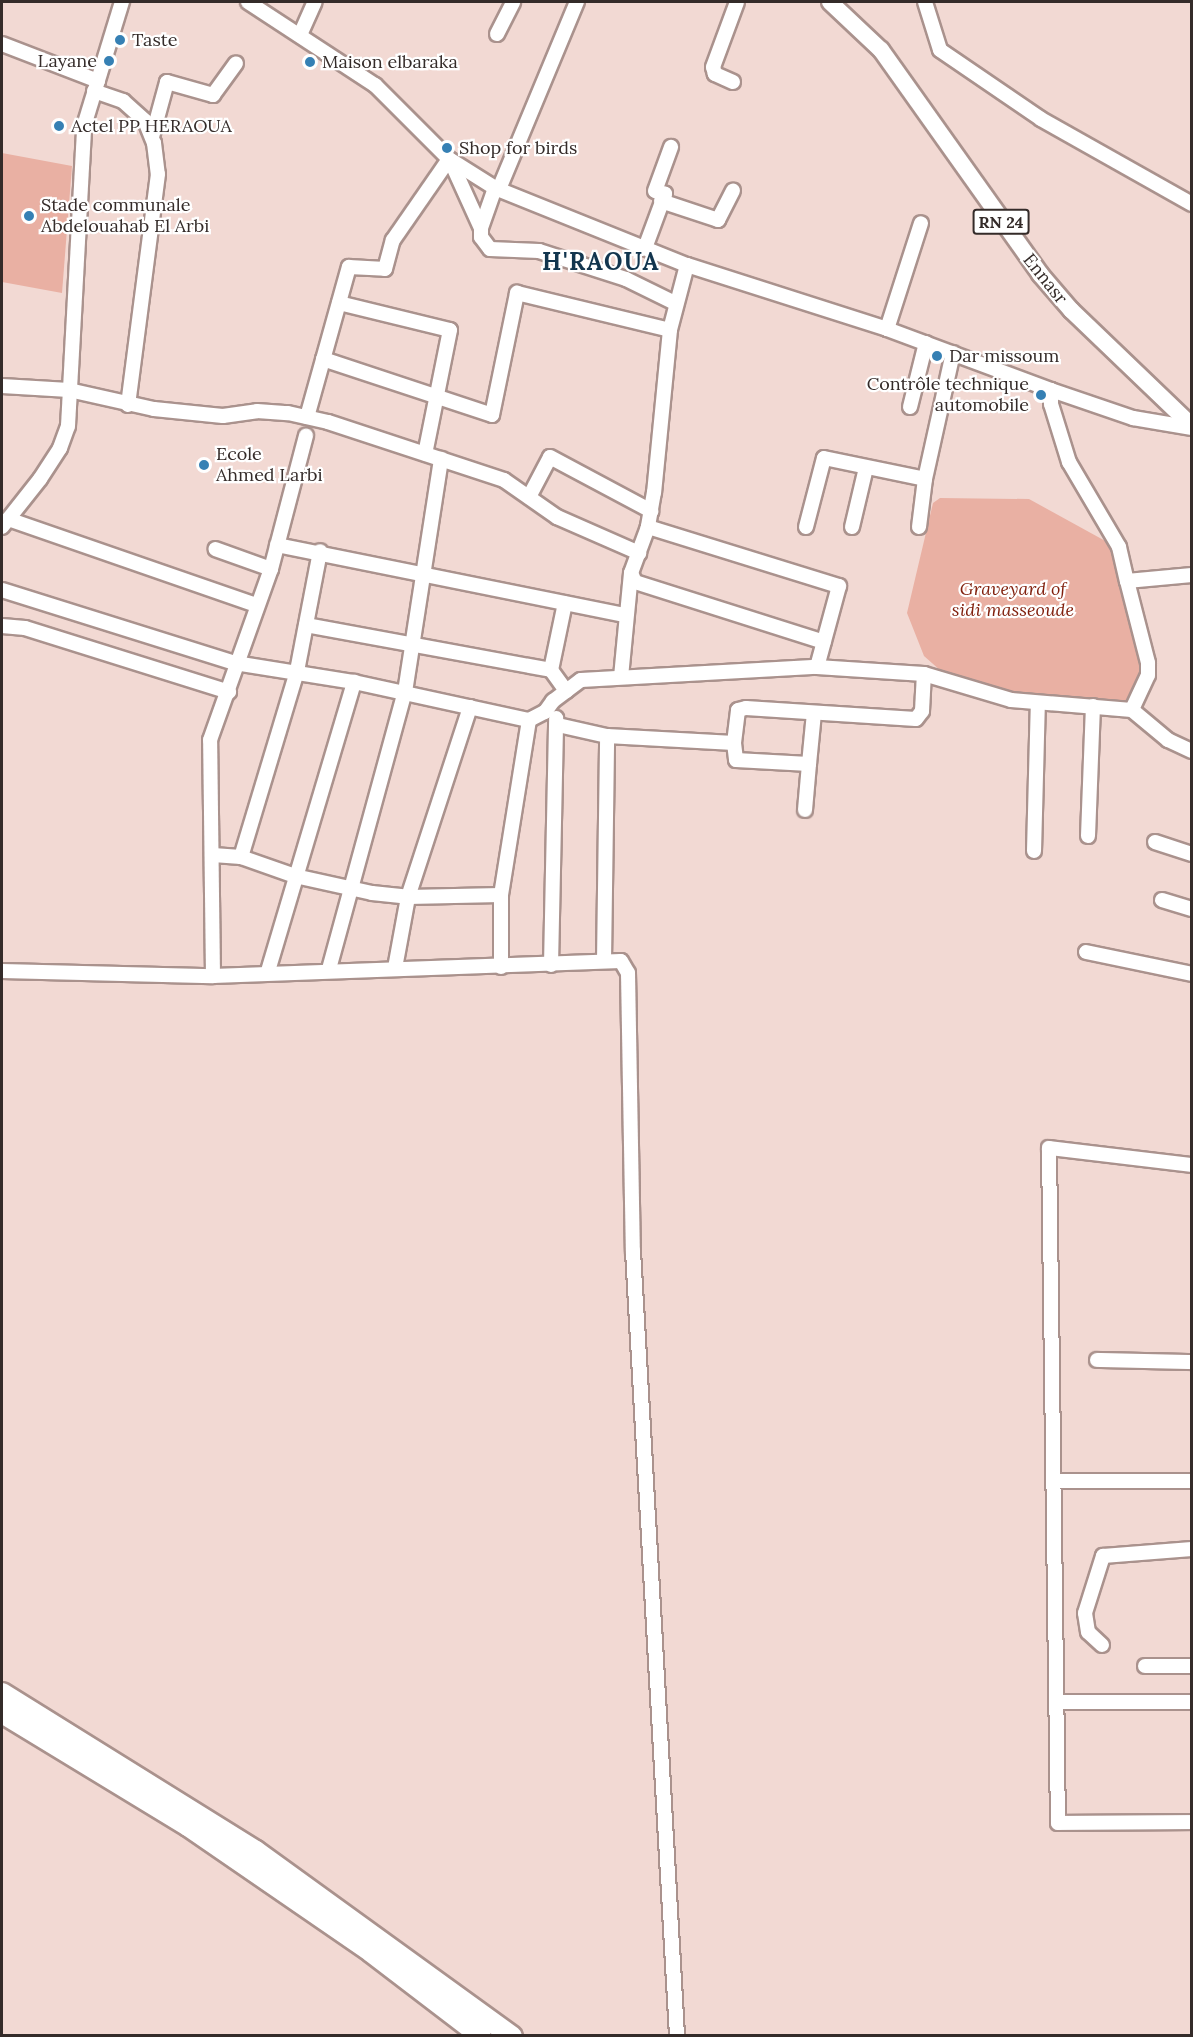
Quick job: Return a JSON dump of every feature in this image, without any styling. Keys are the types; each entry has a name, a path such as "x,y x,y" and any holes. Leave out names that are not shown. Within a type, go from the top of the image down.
{"highway":[{"path":"2,1693 256,1851 512,2036"},
{"path":"2,1713 225,1850 481,2036"}],"main road":[{"name":"Ennasr","path":"830,2 881,50 1040,274 1078,317 1190,423"}],"street":[{"path":"123,2 84,126 80,167 68,426 60,448 5,523 257,605"},
{"path":"248,2 375,85 449,159 497,188 687,265 887,329 1051,390 1134,418 1190,423"},
{"path":"300,35 315,2"},
{"path":"497,34 513,2"},
{"path":"577,2 497,188 481,228 481,237 490,249 539,251 626,279 675,303"},
{"path":"733,82 715,74 713,67 737,2"},
{"path":"925,2 940,50 1041,119 1191,204"},
{"path":"2,45 123,100 145,121 152,137 158,174 128,405"},
{"path":"152,137 166,82 213,95 236,63"},
{"path":"645,248 665,195 655,191 671,147"},
{"path":"449,159 481,228"},
{"path":"307,417 349,267 385,269 393,240 449,159"},
{"path":"661,201 718,220 733,191"},
{"path":"887,329 921,223"},
{"path":"621,677 631,573 648,527 651,511 670,330 675,303 687,265"},
{"path":"323,359 492,415 517,293 670,330"},
{"path":"339,303 450,330 425,454"},
{"path":"910,407 926,343"},
{"path":"919,527 925,479 953,353"},
{"path":"2,386 69,390 128,405 223,416 257,411 307,417 504,480 557,517 639,553"},
{"path":"1051,390 1051,404 1069,462 1119,547 1148,663 1148,675 1132,710"},
{"path":"213,976 210,740 229,692 235,663 271,569 306,436"},
{"path":"529,497 550,457 651,511"},
{"path":"806,527 824,458 925,479"},
{"path":"328,969 405,692 441,459"},
{"path":"852,527 866,468"},
{"path":"648,527 839,586 817,667"},
{"path":"277,544 623,615"},
{"path":"214,549 271,569"},
{"path":"241,857 297,671 320,552"},
{"path":"631,573 635,582 824,642"},
{"path":"1127,581 1191,575"},
{"path":"2,590 235,663 297,671 354,682 529,720 545,712 553,701 581,680 817,667 924,674 1011,700 1132,710 1168,740 1191,751"},
{"path":"551,670 565,603"},
{"path":"306,625 551,670 567,691"},
{"path":"2,626 25,628 229,692"},
{"path":"809,764 736,760 735,743 740,709 916,719 922,711 924,674"},
{"path":"268,972 354,682"},
{"path":"551,965 558,725 553,701"},
{"path":"1034,850 1038,703"},
{"path":"1088,836 1093,706"},
{"path":"395,968 408,897 470,707"},
{"path":"805,810 814,713"},
{"path":"501,967 501,895 529,720"},
{"path":"558,725 607,736 735,743"},
{"path":"604,961 607,736"},
{"path":"1155,842 1191,854"},
{"path":"213,855 241,857 295,876 352,889 408,897 501,895"},
{"path":"1162,900 1191,909"},
{"path":"1086,952 1191,974"},
{"path":"2,971 213,976 328,969 501,967 621,961 628,972 633,1251 677,2036"},
{"path":"1191,1166 1049,1148 1058,1823 1191,1822"},
{"path":"1097,1360 1191,1362"},
{"path":"1055,1481 1191,1481"},
{"path":"1102,1645 1088,1632 1085,1613 1103,1556 1191,1549"},
{"path":"1144,1666 1191,1666"},
{"path":"1057,1702 1191,1702"}],"green space":[{"path":"2,153 72,166 62,293 2,282"},
{"name":"Graveyard of sidi masseoude","path":"940,498 1029,499 1109,543 1126,608 1140,639 1146,670 1135,698 1120,709 958,686 924,656 907,613 933,503"}],"place":[{"name":"Taste","path":"120,40"},
{"name":"Layane","path":"109,61"},
{"name":"Maison elbaraka","path":"310,62"},
{"name":"Actel PP HERAOUA","path":"59,126"},
{"name":"Shop for birds","path":"447,148"},
{"name":"Stade communale Abdelouahab El Arbi","path":"29,216"},
{"name":"Dar missoum","path":"937,356"},
{"name":"Contrôle technique automobile","path":"1041,395"},
{"name":"Ecole Ahmed Larbi","path":"204,465"}],"district":[{"name":"H'RAOUA","path":"601,262"}]}
